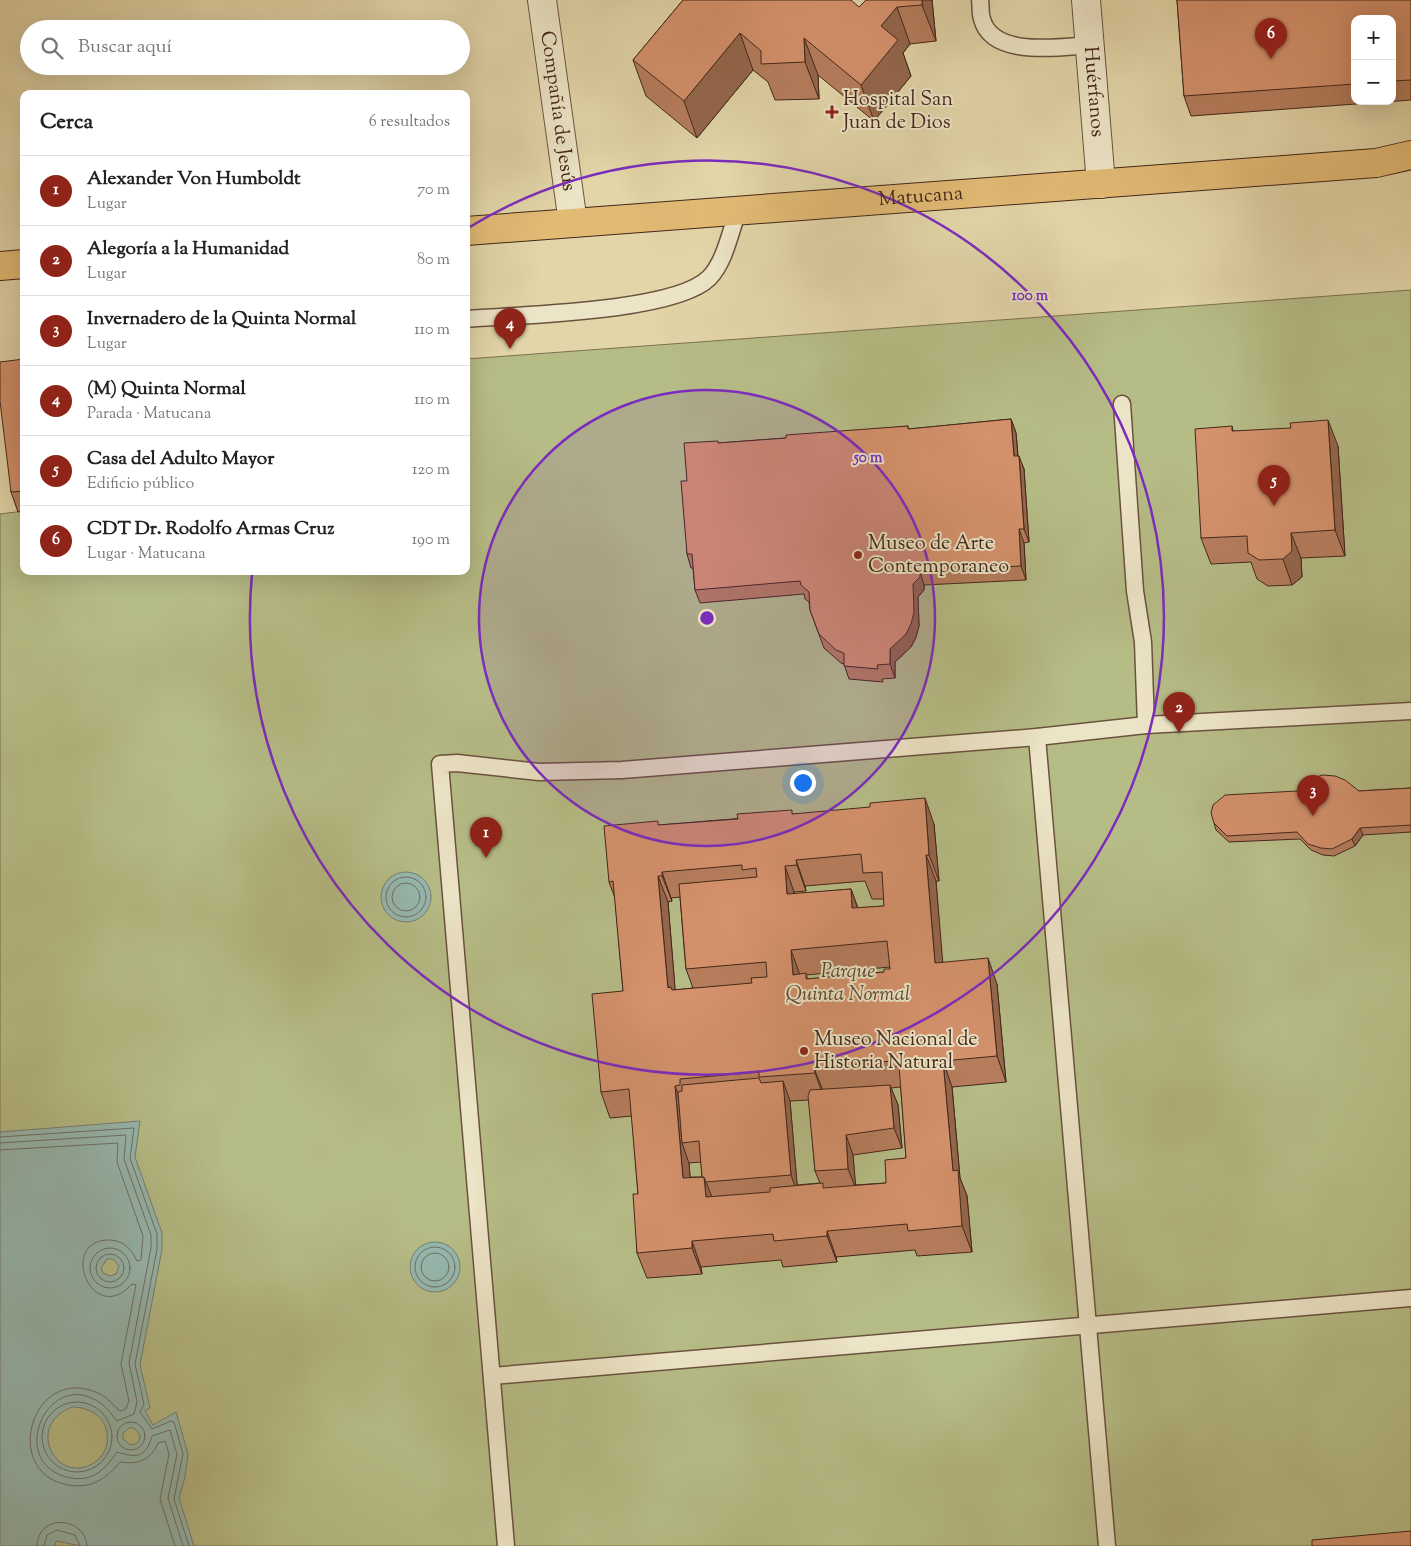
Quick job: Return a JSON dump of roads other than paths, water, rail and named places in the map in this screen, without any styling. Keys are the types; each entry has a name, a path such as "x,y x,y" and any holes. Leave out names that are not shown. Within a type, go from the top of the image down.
{"main road":[{"name":"Matucana","path":"470,231 1376,163 1411,155"},
{"name":"Matucana","path":"1376,163 1411,168"},
{"path":"0,266 20,264"}],"street":[{"name":"Compañía de Jesús","path":"542,0 574,223"},
{"name":"Huérfanos","path":"1086,0 1101,184"}],"lane":[{"path":"980,0 982,20 994,38 1014,46 1054,48 1090,45"},
{"path":"470,319 644,303 685,293 701,285 715,271 738,212"},
{"path":"1122,404 1135,592 1143,642 1146,725"},
{"path":"506,1546 440,764 457,763 539,772 622,770 1037,737 1146,725 1411,711"},
{"path":"1037,737 1107,1546"},
{"path":"492,1376 1411,1298"}],"water":[{"path":"401,872 411,872 424,879 431,892 431,902 424,915 411,922 401,922 392,918 385,911 381,902 381,892 385,883 392,876"},
{"path":"140,1121 135,1157 162,1233 162,1249 140,1365 150,1408 145,1411 153,1425 176,1412 188,1454 185,1477 179,1498 194,1546 81,1546 56,1541 55,1546 0,1546 0,1132","holes":["107,1259 113,1259 119,1266 116,1274 110,1276 103,1273 101,1268","72,1407 87,1409 98,1416 106,1428 107,1435 105,1449 98,1460 79,1468 67,1466 57,1460 51,1450 48,1438 50,1426 58,1415","129,1428 134,1428 140,1435 139,1441 134,1445 129,1444 123,1439 123,1433"]},
{"path":"430,1242 440,1242 453,1249 460,1262 460,1272 453,1285 440,1292 430,1292 421,1288 414,1281 410,1272 410,1262 414,1253 421,1246"}],"place":[{"name":"CDT Dr. Rodolfo Armas Cruz","path":"1271,59"},
{"name":"Hospital San Juan de Dios","path":"832,112"},
{"name":"(M) Quinta Normal","path":"510,349"},
{"name":"Casa del Adulto Mayor","path":"1274,506"},
{"name":"Museo de Arte Contemporaneo","path":"858,555"},
{"name":"Alegoría a la Humanidad","path":"1179,733"},
{"name":"Invernadero de la Quinta Normal","path":"1313,816"},
{"name":"Alexander Von Humboldt","path":"486,858"},
{"name":"Museo Nacional de Historia Natural","path":"804,1051"}],"park label":[{"name":"Parque Quinta Normal","path":"848,984"}]}
